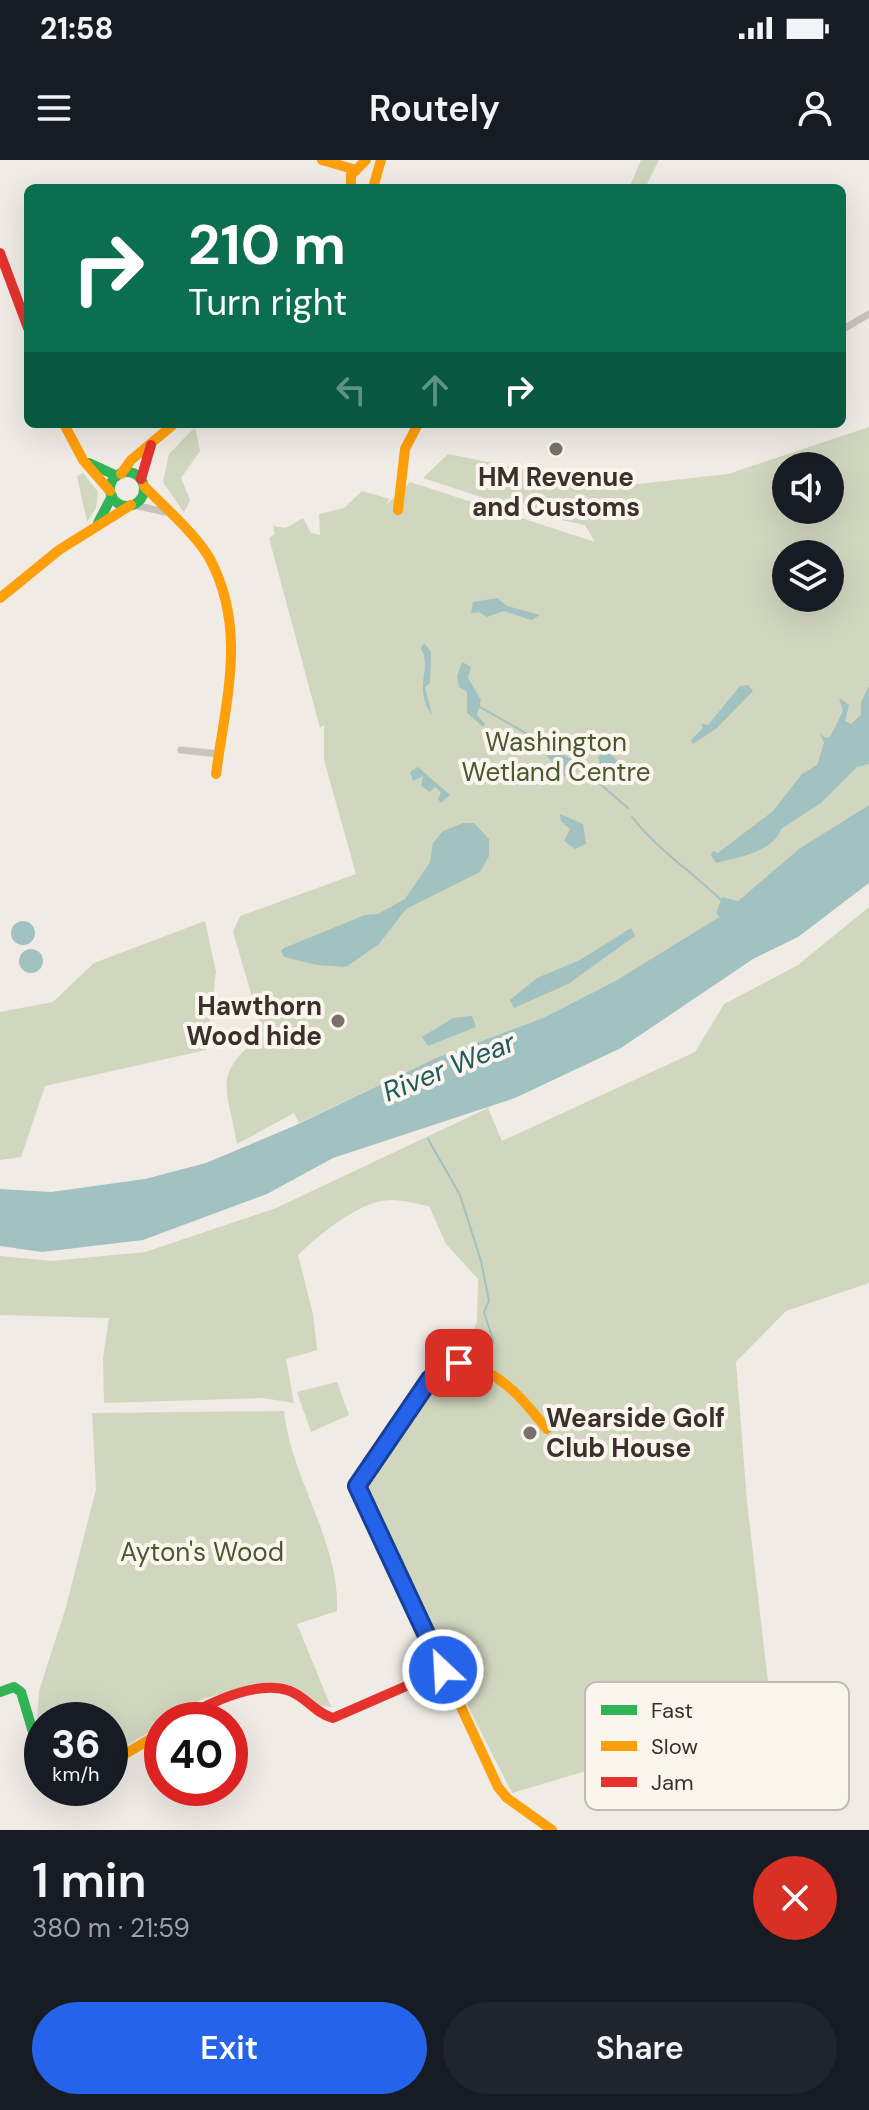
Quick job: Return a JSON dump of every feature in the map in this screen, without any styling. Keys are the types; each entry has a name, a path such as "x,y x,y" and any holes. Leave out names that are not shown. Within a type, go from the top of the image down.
{"street":[{"path":"374,183 381,160"},
{"path":"328,163 355,177 369,170 374,183"},
{"path":"0,253 24,317"},
{"path":"846,328 869,314"},
{"path":"65,428 83,460 120,504 165,512"},
{"path":"0,598 98,523 119,475 131,460 170,428"},
{"path":"398,510 405,449 416,428"},
{"path":"98,523 105,523 142,497 151,445"},
{"path":"83,460 119,475 132,473 209,557 232,622 232,658 216,774"},
{"path":"181,750 219,754"},
{"path":"547,1429 507,1382 486,1368 459,1363 444,1366 430,1379 357,1486 502,1794 552,1830"},
{"path":"214,1702 280,1689 297,1695 318,1714 333,1718 443,1670"},
{"path":"0,1692 14,1687 21,1692 24,1702"}],"green space":[{"path":"641,160 659,160 647,184 631,184"},
{"name":"Washington Wetland Centre","path":"869,427 869,805 800,848 738,901 722,897 716,913 719,917 617,980 543,1018 436,1058 299,1123 294,1113 237,1144 227,1094 229,1072 247,1048 263,1034 233,932 240,916 356,874 324,760 324,725 320,728 269,538 275,534 273,526 286,528 303,518 311,533 320,535 319,514 344,508 362,491 390,499 385,506 410,482 595,542 585,525 533,514 423,478 448,454 611,487 728,474 772,459 772,524 844,524 844,452 794,452"},
{"path":"195,428 200,451 181,478 190,500 184,513 163,482 169,454"},
{"path":"83,473 98,492 96,508 87,522 77,476"},
{"path":"869,907 869,1283 786,1311 736,1362 747,1502 768,1682 585,1682 585,1771 512,1793 406,1584 362,1486 425,1395 492,1362 467,1345 477,1322 478,1279 446,1244 429,1206 391,1200 366,1206 328,1229 298,1255 313,1314 317,1350 286,1359 294,1403 263,1398 104,1403 103,1358 109,1318 0,1315 0,1256 52,1261 145,1252 276,1208 488,1108 502,1141 695,1052 724,1004 798,965"},
{"path":"205,921 216,972 206,1050 45,1086 21,1157 0,1160 0,1012 53,1002 94,963"},
{"path":"337,1382 349,1415 311,1432 297,1392"},
{"name":"Ayton's Wood","path":"284,1411 288,1436 323,1535 336,1585 337,1611 297,1624 331,1707 316,1705 294,1686 259,1684 197,1702 144,1702 144,1735 128,1745 128,1702 38,1702 96,1489 92,1413"}],"water":[{"path":"497,598 507,606 540,615 531,620 504,611 487,617 479,612 471,613 473,602"},
{"path":"424,643 431,652 430,683 425,687 432,715 426,705 423,687 425,664 421,648"},
{"path":"462,662 471,667 468,678 481,700 477,715 485,724 483,727 467,713 467,692 459,687 457,676"},
{"path":"748,685 753,691 716,729 693,744 691,740 703,728 701,723 708,725 740,686"},
{"path":"869,686 869,764 857,767 821,803 781,829 770,844 752,853 716,863 711,855 713,851 718,853 773,811 802,774 817,765 824,743 820,733 825,738 830,737 843,711 839,698 849,705 845,721 851,724 861,715 861,702"},
{"path":"548,741 571,759 577,770 570,777 564,776 541,749"},
{"path":"606,751 622,764 628,775 615,781 603,773 598,757"},
{"path":"418,767 450,795 441,803 438,799 441,792 435,787 430,792 421,786 423,776 413,781 410,772"},
{"name":"River Wear","path":"869,805 869,883 798,937 753,959 621,1048 515,1098 333,1158 267,1194 143,1240 42,1252 0,1246 0,1189 51,1192 145,1179 206,1163 294,1126 436,1058 543,1018 617,980 719,917 716,913 722,897 738,901 800,848"},
{"path":"560,814 583,824 586,844 575,849 564,841 570,829 561,821"},
{"path":"463,823 474,823 489,839 489,856 480,872 406,909 379,944 346,967 317,965 284,957 281,951 284,948 365,915 378,914 405,899 430,862 433,843 443,831"},
{"path":"23,921 31,925 35,933 31,941 23,945 15,941 11,933 15,925"},
{"path":"631,928 635,936 568,984 514,1008 510,1000 537,978 580,960"},
{"path":"31,949 39,953 43,961 39,969 31,973 23,969 19,961 23,953"},
{"path":"472,1016 476,1027 428,1046 422,1037 453,1018"}],"waterway":[{"path":"478,706 545,744"},
{"path":"571,759 628,808"},
{"path":"632,817 721,900"},
{"path":"428,1139 460,1195 481,1261 489,1301 484,1312 494,1343"}],"traffic: fast":[{"path":"89,463 117,476"},
{"path":"127,472 139,477 144,489 139,501 127,506 115,501 110,489 115,477 127,472"},
{"path":"98,523 112,496"},
{"path":"0,1692 14,1687 21,1692 24,1702"}],"traffic: slow":[{"path":"322,160 356,170"},
{"path":"351,184 351,175 366,160"},
{"path":"374,184 381,160"},
{"path":"66,428 83,460 110,491"},
{"path":"121,474 131,460 169,428"},
{"path":"398,510 405,449 416,428"},
{"path":"144,486 204,550 221,585 228,612 231,665 216,774"},
{"path":"0,598 59,550 131,505"},
{"path":"547,1429 503,1382 477,1369 444,1366 381,1446 357,1490 381,1534 498,1787 507,1798 552,1830"},
{"path":"128,1752 144,1743"}],"traffic: jam":[{"path":"0,253 24,317"},
{"path":"141,479 151,445"},
{"path":"215,1702 248,1690 277,1688 290,1691 333,1718 443,1670"}],"place":[{"name":"HM Revenue and Customs","path":"556,449"},
{"name":"Hawthorn Wood hide","path":"338,1021"},
{"name":"Wearside Golf Club House","path":"530,1433"}],"route":[{"path":"443,1670 357,1486 401,1417 430,1379 444,1366 459,1363"}]}
